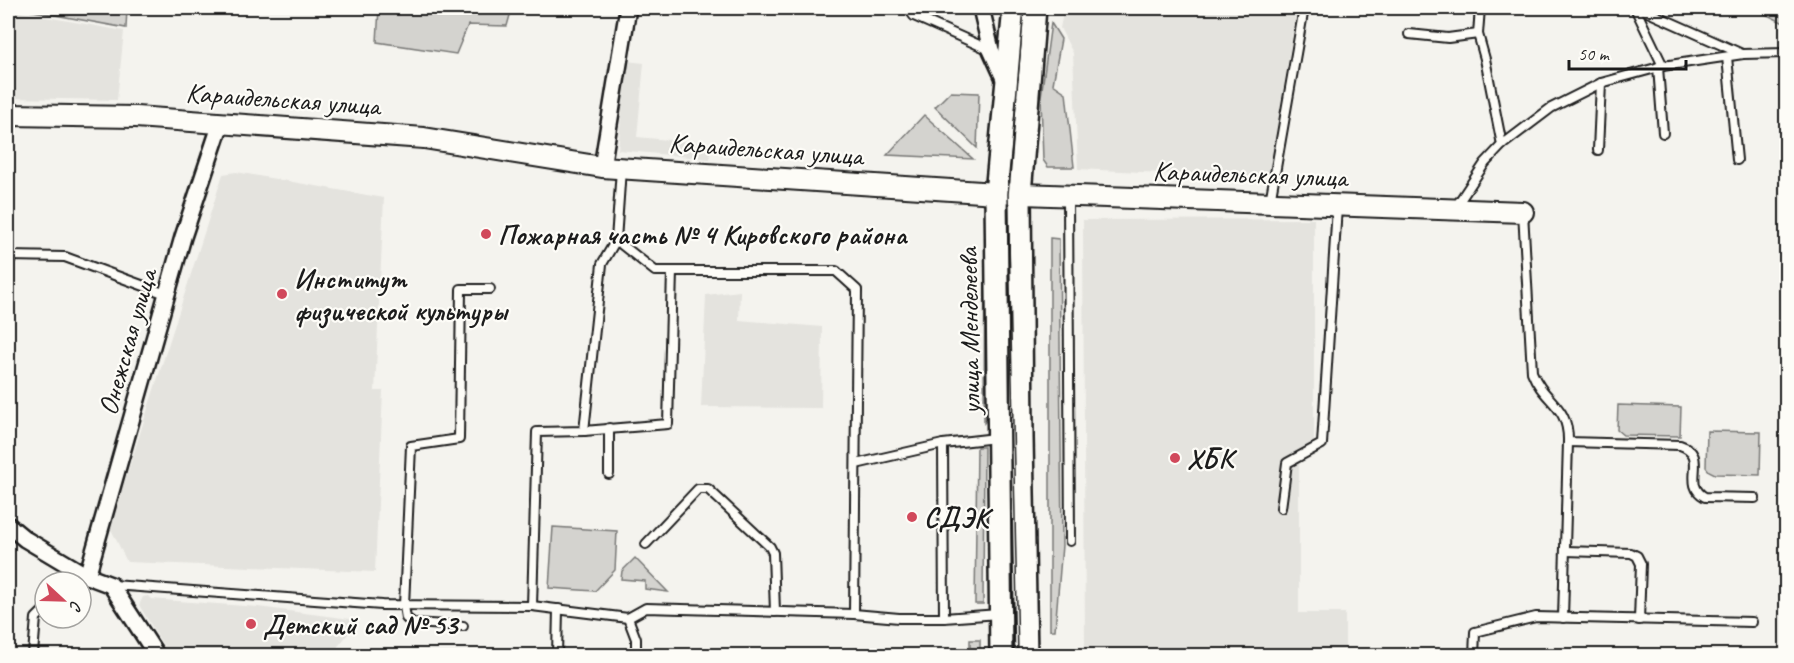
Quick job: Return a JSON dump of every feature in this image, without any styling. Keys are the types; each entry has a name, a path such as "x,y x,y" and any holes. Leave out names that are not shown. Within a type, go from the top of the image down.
{"main road":[{"name":"улица Менделеева","path":"1014,8 1020,194 1026,656"},
{"name":"улица Менделеева","path":"1001,656 996,193 1035,8"}],"street":[{"path":"612,167 628,8"},
{"path":"981,8 991,50 1018,88"},
{"name":"Караидельская улица","path":"8,115 136,117 424,138 612,167 996,193 1523,212"},
{"name":"Онежская улица","path":"85,570 183,237 221,123"},
{"path":"8,525 69,570"},
{"path":"93,581 111,585 157,656"}],"lane":[{"path":"908,8 914,16 991,50"},
{"path":"1269,203 1304,8"},
{"path":"1480,8 1478,34 1502,145"},
{"path":"1637,8 1743,54"},
{"path":"1637,8 1660,67 1664,133"},
{"path":"1409,34 1448,38 1478,34"},
{"path":"1454,210 1485,163 1502,145 1551,108 1600,83 1660,67 1743,54 1786,53"},
{"path":"1727,57 1737,160"},
{"path":"1598,150 1600,83"},
{"path":"584,431 602,264 616,240 612,167"},
{"path":"1068,196 1070,541"},
{"path":"1281,507 1287,462 1322,444 1338,205"},
{"path":"1523,212 1533,372 1542,390 1564,415 1568,429 1563,618"},
{"path":"616,240 655,271 836,271 857,290 854,614"},
{"path":"8,256 65,257 166,294"},
{"path":"532,606 537,432 584,431 668,424 672,271"},
{"path":"463,626 413,622 406,618 404,606 411,446 459,439 461,289 490,289"},
{"path":"609,428 609,474"},
{"path":"856,464 943,444 999,437"},
{"path":"1568,442 1680,445 1690,450 1695,457 1694,486 1701,495 1755,498"},
{"path":"943,444 944,618"},
{"path":"646,544 698,489 708,489 770,547 773,553 775,612"},
{"path":"1565,551 1630,553 1638,556 1641,564 1640,620"},
{"path":"111,585 404,606 532,606 628,618 646,608 854,614 899,618 1001,614"},
{"path":"557,656 558,609"},
{"path":"1474,656 1475,632 1536,617 1752,622"},
{"path":"628,618 636,639 636,656"},
{"path":"33,655 35,630"}],"shaded area":[{"path":"17,8 127,8 126,28"},
{"path":"379,8 512,8 507,26 468,25 456,54 377,42"},
{"path":"1064,8 1297,8 1269,178 1078,169 1073,53 1060,28"},
{"path":"1753,8 1786,8 1786,24"},
{"path":"8,10 124,31 117,100 8,98"},
{"path":"1051,23 1061,39 1053,84 1066,93 1074,167 1048,167 1043,160 1041,97"},
{"path":"626,61 644,63 637,137 711,144 710,159 618,150"},
{"path":"950,92 979,93 977,148 935,107"},
{"path":"924,115 973,159 887,155"},
{"name":"Институт физической культуры","path":"236,172 384,198 375,391 383,391 375,572 127,562 110,527 223,174"},
{"name":"ХБК","path":"1314,219 1314,454 1299,455 1299,613 1345,613 1345,655 1085,655 1083,220"},
{"path":"985,231 989,231 989,417 984,423"},
{"path":"1050,238 1059,239 1062,545 1055,630 1050,630"},
{"path":"740,291 739,320 822,327 821,408 701,407 706,295"},
{"path":"1618,405 1681,407 1680,436 1623,435 1617,430"},
{"path":"1707,431 1761,432 1760,475 1715,474 1709,471 1706,467"},
{"path":"977,447 984,447 983,604 975,604"},
{"path":"553,527 617,531 615,570 595,591 549,588"},
{"path":"635,558 668,592 645,589 645,581 621,579 622,571"},
{"name":"Детский сад № 53","path":"148,596 151,599 258,607 350,619 352,629 331,655 169,655 139,605 143,597"},
{"path":"970,640 980,640 980,655 970,655"}],"tram line":[{"path":"1018,656 1008,194 1024,8"}],"place":[{"name":"Пожарная часть № 4 Кировского района","path":"486,234"},
{"name":"Институт физической культуры","path":"282,294"},
{"name":"ХБК","path":"1175,458"},
{"name":"СДЭК","path":"912,517"},
{"name":"Детский сад № 53","path":"251,624"}]}
